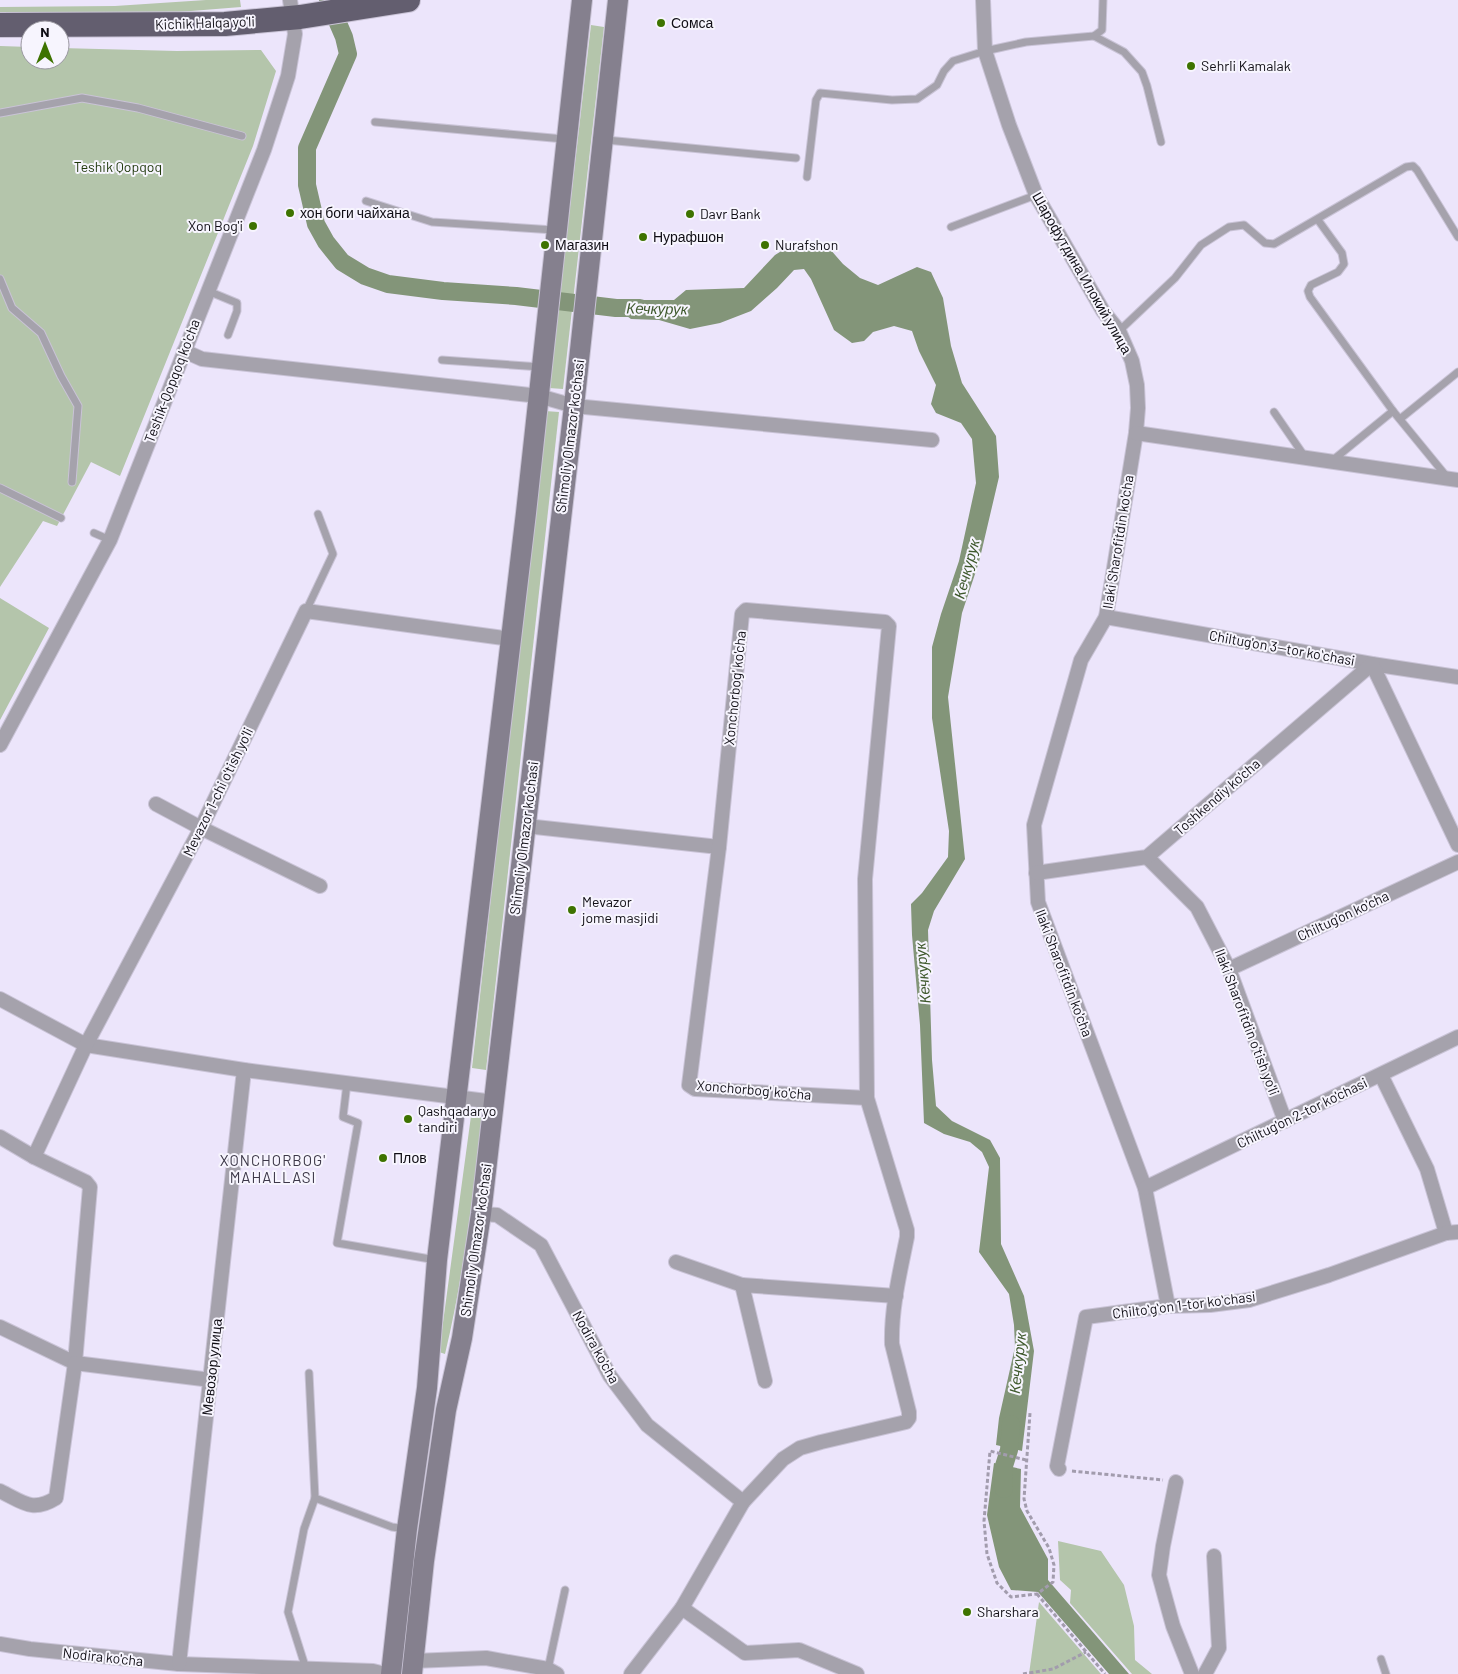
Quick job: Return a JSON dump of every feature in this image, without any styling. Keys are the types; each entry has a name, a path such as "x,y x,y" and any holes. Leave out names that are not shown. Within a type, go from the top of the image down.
{"highway":[{"name":"Kichik Halqa yo'li","path":"0,25 156,26 224,24 294,12 355,9 408,0"}],"main road":[{"path":"391,1674 407,1529 427,1388 437,1260 511,639 582,0"},
{"name":"Shimoliy Olmazor ko'chasi","path":"413,1667 424,1561 446,1410 462,1338 481,1214 574,406 618,0"},
{"path":"404,1558 424,1561"}],"street":[{"name":"Шарофутдина Илокий улица","path":"983,0 985,51 1009,125 1036,195 1103,311 1119,331 1132,361 1137,385 1136,433"},
{"name":"Teshik-Qopqoq ko'cha","path":"0,745 110,540 264,150 288,76 294,34 294,12"},
{"path":"184,351 202,359 538,396 574,406 932,440"},
{"path":"1136,433 1454,480"},
{"name":"Ilaki Sharofitdin ko'cha","path":"1136,433 1106,617 1081,660 1034,825 1038,902 1145,1188 1168,1306"},
{"name":"Xonchorbog' ko'cha","path":"742,1502 784,1459 800,1448 906,1422 909,1418 892,1344 892,1326 907,1230 867,1098 865,879 889,626 885,622 746,610 742,614 719,847 689,1085 695,1088 867,1098"},
{"path":"306,611 511,639"},
{"name":"Mevazor 1-chi o'tish yo'li","path":"34,1157 86,1045 202,828 306,611"},
{"name":"Chiltug'on 3--tor koʻchasi","path":"1106,617 1372,664 1458,677"},
{"path":"1372,664 1458,845"},
{"name":"Toshkendiy ko'cha","path":"1147,857 1372,664"},
{"path":"156,804 320,886"},
{"path":"526,826 719,847"},
{"path":"1036,873 1147,857"},
{"name":"Ilaki Sharofitdin o'tish yo'li","path":"1147,857 1197,907 1229,969 1285,1122"},
{"name":"Chiltug'on ko'cha","path":"1229,969 1458,862"},
{"path":"0,999 86,1045 244,1070 494,1102"},
{"name":"Chiltug'on 2-tor ko'chasi","path":"1145,1188 1458,1037"},
{"name":"Мевозор улица","path":"179,1664 244,1070"},
{"path":"1381,1075 1427,1169 1452,1233"},
{"path":"0,1137 34,1157 86,1182 90,1186 75,1363 56,1498 45,1505 32,1506 0,1491"},
{"name":"Nodira ko'cha","path":"481,1214 497,1216 541,1245 610,1376 647,1425 742,1502"},
{"name":"Chiltoʻgʻon 1-tor koʻchasi","path":"1059,1469 1057,1466 1086,1317 1168,1306 1210,1305 1249,1300 1452,1233"},
{"path":"676,1262 742,1285 896,1296"},
{"path":"742,1285 764,1381"},
{"path":"0,1327 75,1363 211,1380"},
{"path":"1176,1482 1159,1574 1173,1626 1192,1674"},
{"path":"631,1674 682,1608 742,1502"},
{"path":"1205,1674 1219,1648 1214,1556"},
{"path":"682,1608 745,1653 799,1650 857,1674"},
{"name":"Nodira ko'cha","path":"0,1644 46,1651 179,1664 373,1671 385,1674"},
{"path":"413,1667 486,1658 552,1671"}],"lane":[{"path":"807,177 816,100 820,93 892,100 917,98 937,85 944,71 953,61 985,51 1026,42 1094,36 1102,30 1103,0"},
{"path":"1094,36 1124,52 1142,72 1161,142"},
{"path":"0,113 82,98 138,108 242,136"},
{"path":"375,122 567,139"},
{"path":"603,140 796,158"},
{"path":"1119,331 1175,278 1201,245 1229,226 1244,225 1265,243 1274,244 1406,167 1413,166 1417,170 1458,237"},
{"path":"951,226 1036,195"},
{"path":"366,201 432,222 557,230"},
{"path":"1318,220 1342,253 1344,264 1338,272 1311,285 1308,291 1310,297 1393,411 1454,480"},
{"path":"0,279 12,308 41,333 78,406 72,482"},
{"path":"208,291 237,303 237,311 228,335"},
{"path":"442,360 542,367"},
{"path":"1400,419 1458,372"},
{"path":"1332,461 1393,411"},
{"path":"1274,412 1305,457"},
{"path":"0,488 61,518"},
{"path":"306,611 333,554 318,514"},
{"path":"94,533 110,540"},
{"path":"347,1083 343,1117 358,1123 337,1242 437,1260"},
{"path":"306,1669 288,1612 304,1529 315,1498 309,1373"},
{"path":"315,1498 392,1527 407,1529"},
{"path":"552,1671 565,1590"},
{"path":"1381,1660 1386,1674"}],"path":[{"path":"1026,1460 990,1451 984,1521 987,1554 997,1583 1011,1597 1037,1594 1053,1582 1054,1565 1050,1548 1027,1511 1024,1499 1030,1413"},
{"path":"1059,1469 1176,1482"},
{"path":"1037,1594 1105,1674"},
{"path":"1023,1674 1053,1669 1086,1652"}],"green space":[{"path":"206,0 240,0 241,7 116,17 0,17 0,7 115,6"},
{"path":"591,25 604,27 563,389 549,388"},
{"name":"Teshik Qopqoq","path":"0,46 20,47 20,70 70,70 70,48 177,51 261,50 276,71 253,146 120,476 91,462 57,526 43,521 0,587"},
{"path":"545,411 559,412 486,1070 472,1068"},
{"path":"0,598 49,628 0,720"},
{"path":"471,1116 484,1118 463,1266 445,1354 439,1352"},
{"path":"1058,1541 1101,1551 1124,1585 1134,1626 1135,1660 1152,1674 1132,1674 1070,1603 1071,1590 1060,1580"},
{"path":"1039,1602 1101,1674 1029,1674"}],"water":[{"path":"796,242 813,242 829,248 843,264 860,278 878,285 917,267 931,272 943,298 951,346 962,383 996,436 999,477 979,562 962,613 948,697 965,859 934,911 928,930 932,1060 936,1106 952,1121 990,1140 1000,1158 1001,1244 1024,1296 1034,1351 1022,1451 996,1445 999,1418 1015,1347 1009,1294 979,1252 989,1167 982,1152 970,1142 944,1134 924,1123 920,1025 912,935 911,904 922,893 948,857 949,831 932,718 932,647 959,561 976,483 972,439 961,423 936,413 931,404 936,385 919,351 912,331 894,326 873,332 864,341 852,343 834,330 811,279 804,269 794,270 751,311 720,323 690,329 659,320 631,319 616,308 635,300 674,300 686,290 744,288 775,255"},
{"path":"994,1463 1021,1469 1020,1507 1048,1559 1048,1580 1129,1674 1109,1674 1038,1592 1011,1590 999,1567 987,1515"}],"waterway":[{"name":"Кечкурук","path":"328,0 344,37 348,54 307,148 307,185 316,224 326,242 342,262 365,276 388,284 616,308 640,308"},
{"name":"Кечкурук","path":"1004,1489 1003,1469 1009,1450 1011,1424"}],"place":[{"name":"Сомса","path":"661,23"},
{"name":"Sehrli Kamalak","path":"1191,66"},
{"name":"хон боги чайхана","path":"290,213"},
{"name":"Davr Bank","path":"690,214"},
{"name":"Xon Bog'i","path":"253,226"},
{"name":"Нурафшон","path":"643,237"},
{"name":"Магазин","path":"545,245"},
{"name":"Nurafshon","path":"765,245"},
{"name":"Mevazor jome masjidi","path":"572,910"},
{"name":"Qashqadaryo tandiri","path":"408,1119"},
{"name":"Плов","path":"383,1158"},
{"name":"Sharshara","path":"967,1612"}],"district":[{"name":"XONCHORBOG' MAHALLASI","path":"273,1170"}]}
